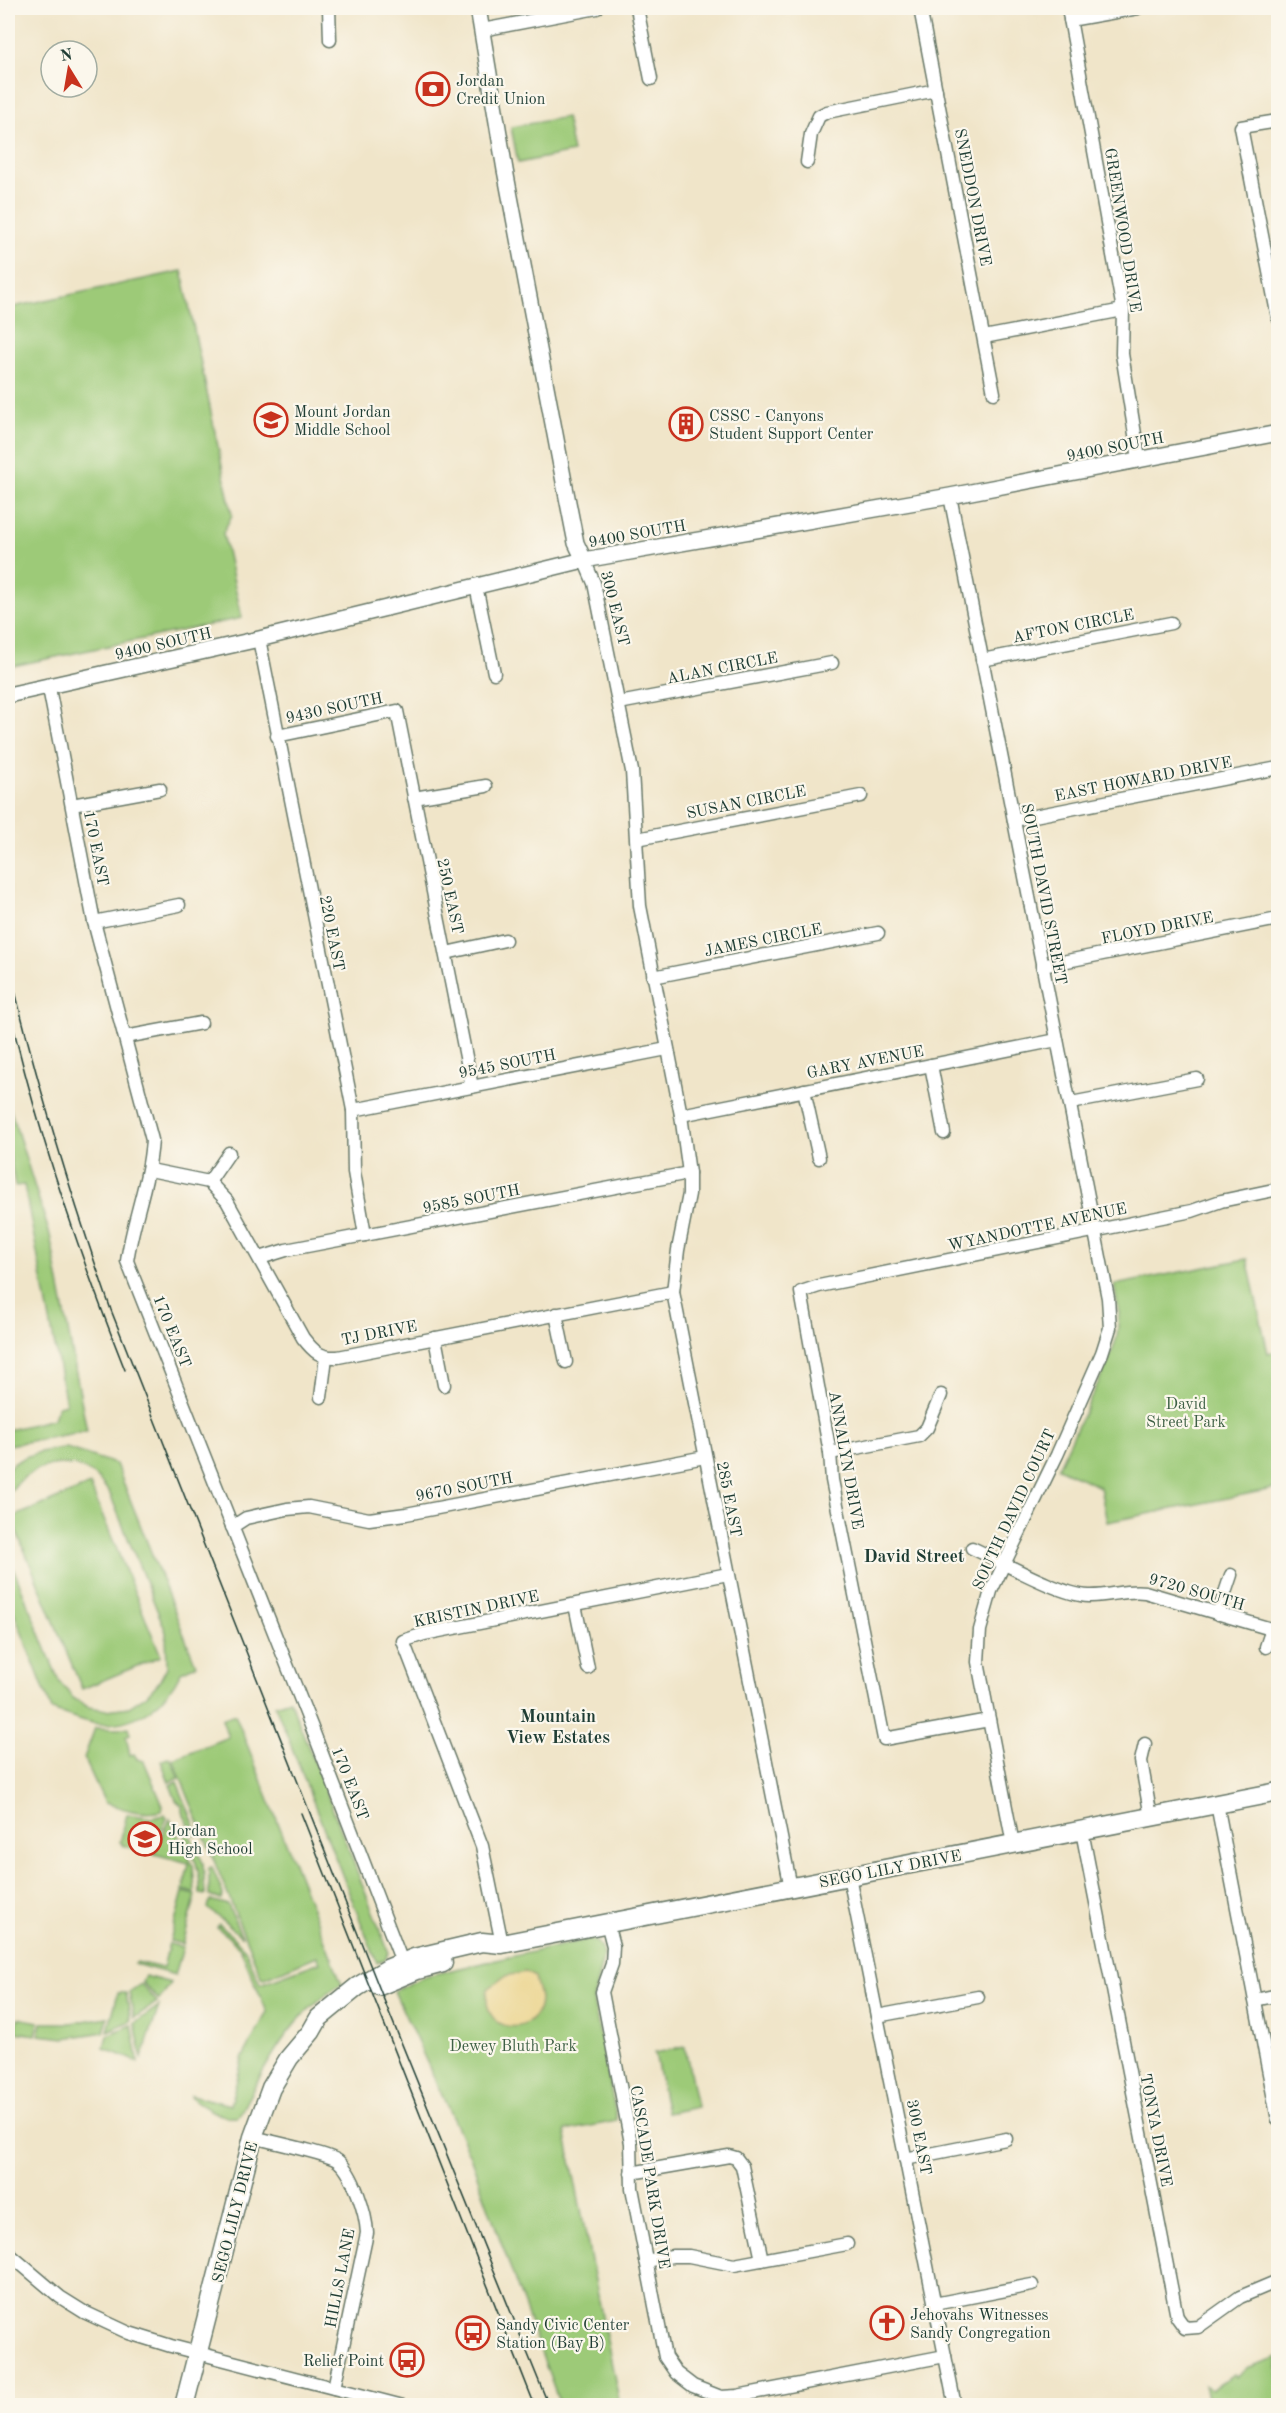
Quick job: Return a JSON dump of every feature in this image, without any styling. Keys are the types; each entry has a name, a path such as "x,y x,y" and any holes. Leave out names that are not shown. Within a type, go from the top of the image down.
{"main road":[{"name":"SEGO LILY DRIVE","path":"311,2032 327,2025 362,1997 394,1979 430,1966 484,1953 502,1944 1278,1792"},
{"name":"SEGO LILY DRIVE","path":"183,2406 253,2137 279,2073 319,2018 357,1987 402,1962 482,1942 502,1944"}],"street":[{"path":"329,8 330,40"},
{"name":"300 EAST","path":"478,8 485,62 576,543 594,583 632,771 640,906 681,1115"},
{"path":"482,30 597,8"},
{"path":"637,8 651,79"},
{"name":"SNEDDON DRIVE","path":"920,8 994,393"},
{"path":"1069,14 1138,8"},
{"name":"GREENWOOD DRIVE","path":"1069,14 1123,310 1122,354 1139,459"},
{"path":"807,162 811,134 819,116 827,112 936,90"},
{"path":"1278,121 1241,128 1278,318"},
{"path":"984,337 1123,310"},
{"name":"9400 SOUTH","path":"8,695 49,688 259,639 584,560 950,496 1278,434"},
{"name":"SOUTH DAVID STREET","path":"950,496 1108,1298"},
{"path":"476,586 494,673"},
{"name":"AFTON CIRCLE","path":"982,660 1171,623"},
{"name":"220 EAST","path":"259,639 353,1110 354,1172 365,1235"},
{"name":"ALAN CIRCLE","path":"619,703 832,663"},
{"name":"170 EAST","path":"49,688 94,922 152,1140 150,1170 131,1230 127,1261 402,1962"},
{"name":"9430 SOUTH","path":"277,736 397,711"},
{"name":"250 EAST","path":"397,711 472,1087"},
{"name":"EAST HOWARD DRIVE","path":"1014,820 1278,768"},
{"path":"414,798 486,786"},
{"path":"72,805 160,789"},
{"name":"SUSAN CIRCLE","path":"636,839 861,796"},
{"path":"94,922 179,906"},
{"name":"FLOYD DRIVE","path":"1042,966 1278,919"},
{"name":"JAMES CIRCLE","path":"653,977 878,933"},
{"path":"446,953 505,940"},
{"path":"125,1037 201,1023"},
{"name":"GARY AVENUE","path":"681,1115 1057,1040"},
{"name":"9545 SOUTH","path":"353,1110 667,1049"},
{"path":"931,1065 944,1133"},
{"path":"1071,1103 1197,1078"},
{"path":"804,1090 819,1158"},
{"name":"285 EAST","path":"681,1115 689,1173 689,1194 678,1251 674,1292 791,1888"},
{"path":"150,1170 209,1182 229,1153"},
{"name":"9585 SOUTH","path":"260,1258 286,1250 689,1173"},
{"name":"TJ DRIVE","path":"209,1182 228,1201 303,1338 314,1353 326,1357 338,1357 674,1292"},
{"name":"WYANDOTTE AVENUE","path":"801,1292 819,1286 1192,1211 1236,1197 1278,1189"},
{"name":"ANNALYN DRIVE","path":"801,1292 830,1454 832,1480 884,1739 989,1720"},
{"name":"SOUTH DAVID COURT","path":"989,1720 978,1662 979,1638 991,1591 1057,1455 1102,1353 1110,1328 1108,1298"},
{"path":"556,1314 566,1362"},
{"path":"435,1338 444,1385"},
{"path":"321,1397 326,1357"},
{"path":"830,1454 918,1436 927,1428 941,1395"},
{"name":"9670 SOUTH","path":"232,1527 246,1518 287,1509 309,1507 369,1519 406,1514 705,1457"},
{"name":"9720 SOUTH","path":"972,1548 1070,1593 1089,1596 1133,1590 1145,1592 1275,1630"},
{"name":"KRISTIN DRIVE","path":"502,1944 482,1846 403,1641 424,1634 728,1574"},
{"path":"1218,1614 1231,1575"},
{"path":"575,1605 588,1668"},
{"path":"1266,1647 1275,1630"},
{"path":"989,1720 1013,1844"},
{"path":"1144,1744 1141,1761 1151,1817"},
{"path":"1217,1804 1278,2120"},
{"name":"TONYA DRIVE","path":"1082,1831 1177,2317 1185,2328 1198,2327 1240,2297 1278,2281"},
{"name":"300 EAST","path":"849,1876 955,2406"},
{"name":"CASCADE PARK DRIVE","path":"607,1923 614,1946 612,1964 602,1992 631,2143 632,2173 646,2261 665,2357 676,2373 693,2386 707,2392 721,2397 737,2396 945,2356"},
{"path":"1255,2000 1278,1995"},
{"path":"877,2016 978,1997"},
{"name":"HILLS LANE","path":"253,2137 337,2159 348,2171 366,2218 367,2234 334,2388"},
{"path":"905,2159 1006,2139"},
{"path":"632,2173 729,2156 736,2158 742,2166 762,2260"},
{"path":"646,2261 681,2256 734,2265 847,2244"},
{"path":"8,2253 49,2289 84,2312 129,2333 403,2406"},
{"path":"934,2304 1032,2285"}],"green space":[{"path":"566,117 573,152 518,163 511,127"},
{"path":"182,271 232,515 223,533 242,618 8,667 8,308"},
{"path":"8,1102 50,1235 87,1431 8,1445 8,1430 54,1419 58,1406 66,1404 24,1185 15,1186 8,1145"},
{"name":"David Street Park","path":"1247,1259 1268,1353 1278,1351 1278,1488 1107,1522 1100,1487 1058,1468 1109,1360 1117,1337 1119,1313 1114,1285"},
{"path":"66,1448 116,1464 196,1665 181,1672 159,1702 139,1716 127,1721 101,1724 52,1710 8,1597 8,1555 59,1681 73,1698 88,1707 107,1710 129,1707 147,1695 159,1682 167,1667 166,1632 110,1494 101,1482 87,1471 62,1464 37,1470 26,1476 8,1495 8,1468 14,1463 35,1453"},
{"path":"90,1485 161,1656 82,1689 11,1518"},
{"path":"290,1700 389,1953 385,1959 377,1963 275,1705"},
{"path":"235,1714 342,1984 323,1997 293,2026 269,2061 238,2117 232,2117 207,2108 191,2095 230,2105 243,2057 267,2012 240,1948 217,1927 219,1924 245,1949 260,1984 320,1962 317,1956 262,1979 173,1759 228,1737 222,1719"},
{"path":"128,1727 130,1734 126,1736 130,1755 134,1754 137,1759 144,1761 163,1806 162,1811 140,1812 105,1803 84,1758 95,1728"},
{"path":"170,1757 179,1778 169,1782 161,1761"},
{"path":"177,1782 198,1834 195,1835 182,1812 182,1806 176,1800 170,1785"},
{"path":"127,1814 151,1818 164,1815 167,1818 151,1853 122,1845 120,1842"},
{"path":"170,1819 193,1866 195,1893 183,1890 189,1863 154,1854"},
{"path":"189,1833 203,1863 205,1895 200,1894 196,1864 185,1835"},
{"path":"212,1867 223,1894 221,1899 209,1896 209,1868"},
{"path":"183,1892 196,1895 183,1944 170,1941"},
{"path":"210,1900 228,1905 242,1937 208,1908"},
{"name":"Dewey Bluth Park","path":"590,1939 598,1942 602,1949 603,1957 593,2000 617,2121 565,2131 620,2405 560,2405 470,2156 394,1991 425,1976"},
{"path":"169,1944 183,1947 175,1975 135,1964 137,1962 163,1968"},
{"path":"145,1976 171,1983 159,2000 142,1982"},
{"path":"141,1984 157,2002 134,2018 129,1992"},
{"path":"118,1993 126,1993 131,2021 108,2031"},
{"path":"159,2006 142,2058 135,2023"},
{"path":"108,2017 104,2032 65,2038 39,2035 42,2023 71,2023"},
{"path":"18,2018 39,2022 36,2035 16,2032"},
{"path":"132,2025 138,2062 104,2048 107,2035"},
{"path":"685,2047 697,2107 667,2113 655,2053"},
{"path":"1278,2357 1278,2405 1193,2405 1208,2403 1204,2385 1211,2390 1234,2375 1236,2377 1247,2368"}],"sand":[{"path":"525,1972 535,1977 540,2000 537,2012 530,2021 520,2026 500,2023 492,2016 487,2005 488,1989 505,1976"}],"tram line":[{"path":"8,961 55,1137 111,1310 382,1995 549,2406"},
{"path":"8,1004 31,1097 59,1189 125,1370"},
{"path":"301,1813 535,2406"}],"place":[{"name":"Jordan Credit Union","path":"433,89"},
{"name":"Mount Jordan Middle School","path":"271,420"},
{"name":"CSSC - Canyons Student Support Center","path":"686,424"},
{"name":"Jordan High School","path":"145,1839"},
{"name":"Jehovahs Witnesses Sandy Congregation","path":"887,2323"},
{"name":"Sandy Civic Center Station (Bay B)","path":"473,2333"},
{"name":"Relief Point","path":"407,2360"}],"district":[{"name":"David Street","path":"914,1556"},
{"name":"Mountain View Estates","path":"558,1726"}]}
